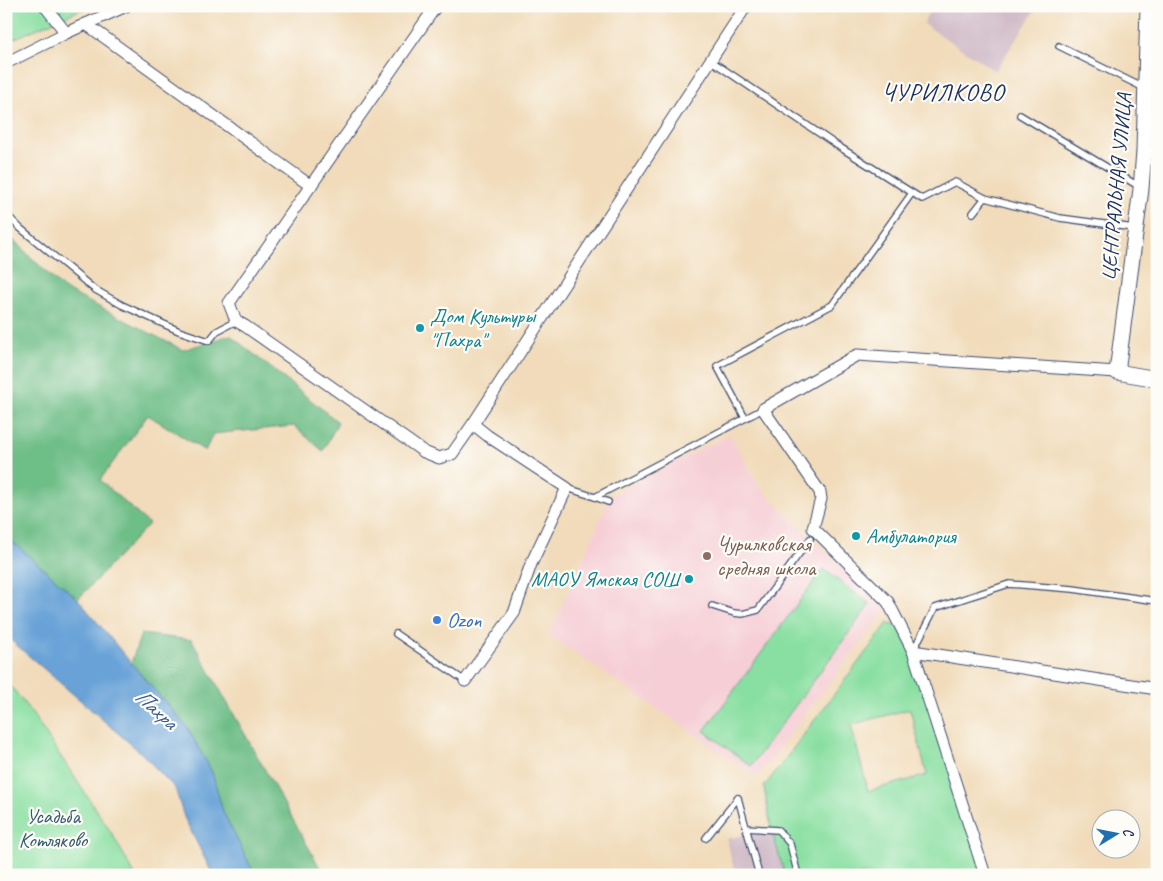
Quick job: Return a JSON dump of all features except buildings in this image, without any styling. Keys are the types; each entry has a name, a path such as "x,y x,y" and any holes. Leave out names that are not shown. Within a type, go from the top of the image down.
{"street":[{"path":"44,6 66,33"},
{"path":"6,64 66,33 126,6"},
{"path":"436,6 229,303 236,321 424,452 438,458 452,454 473,424 746,6"},
{"name":"ЦЕНТРАЛЬНАЯ УЛИЦА","path":"1117,372 1141,189 1151,152 1146,89 1148,6"},
{"path":"86,24 311,186"},
{"path":"985,875 913,651 888,602 813,528 821,499 820,492 762,409 858,355 1117,372 1157,379"},
{"path":"465,681 514,613 531,564 567,488 473,424"},
{"path":"913,651 1157,689"}],"lane":[{"path":"1059,46 1146,89"},
{"path":"710,60 922,199 955,182 985,198 1060,218 1136,228"},
{"path":"1020,116 1141,189"},
{"path":"746,418 717,366 832,305 912,193"},
{"path":"973,213 985,198"},
{"path":"6,214 20,228 94,289 122,305 179,331 209,341 217,331 236,321"},
{"path":"595,497 762,409"},
{"path":"567,488 608,502"},
{"path":"712,606 742,614 758,610 810,540"},
{"path":"913,651 935,608 1009,584 1073,589 1157,601"},
{"path":"396,634 465,681"},
{"path":"706,838 738,798 759,875"},
{"path":"746,828 778,830 790,844 798,875"}],"shaded area":[{"path":"933,6 1038,6 995,71 924,24"},
{"name":"Чурилковская средняя школа","path":"730,434 760,488 886,610 757,777 549,635 612,495"},
{"path":"771,828 785,875 735,875 727,839"}],"green space":[{"path":"6,6 89,6 6,42"},
{"path":"6,233 64,289 183,350 230,335 338,422 323,451 294,426 213,434 205,451 148,415 100,480 149,524 78,599 6,536"},
{"path":"823,569 870,604 751,766 704,731"},
{"path":"888,623 912,632 984,875 785,875 771,828 764,787","holes":["910,709 927,775 868,791 851,725"]},
{"path":"141,634 192,640 324,875 255,875 223,812 212,772 187,727 131,663"},
{"name":"Усадьба Котляково","path":"6,680 31,712 111,832 135,875 6,875"}],"water":[{"name":"Пахра","path":"6,536 78,599 187,727 212,772 223,812 255,875 213,875 184,817 175,788 141,753 6,636"}],"place":[{"name":"Дом Культуры \"Пахра\"","path":"420,328"},
{"name":"Амбулатория","path":"856,536"},
{"name":"Чурилковская средняя школа","path":"707,556"},
{"name":"МАОУ Ямская СОШ","path":"689,579"},
{"name":"Ozon","path":"437,620"}],"district":[{"name":"ЧУРИЛКОВО","path":"943,92"}]}
